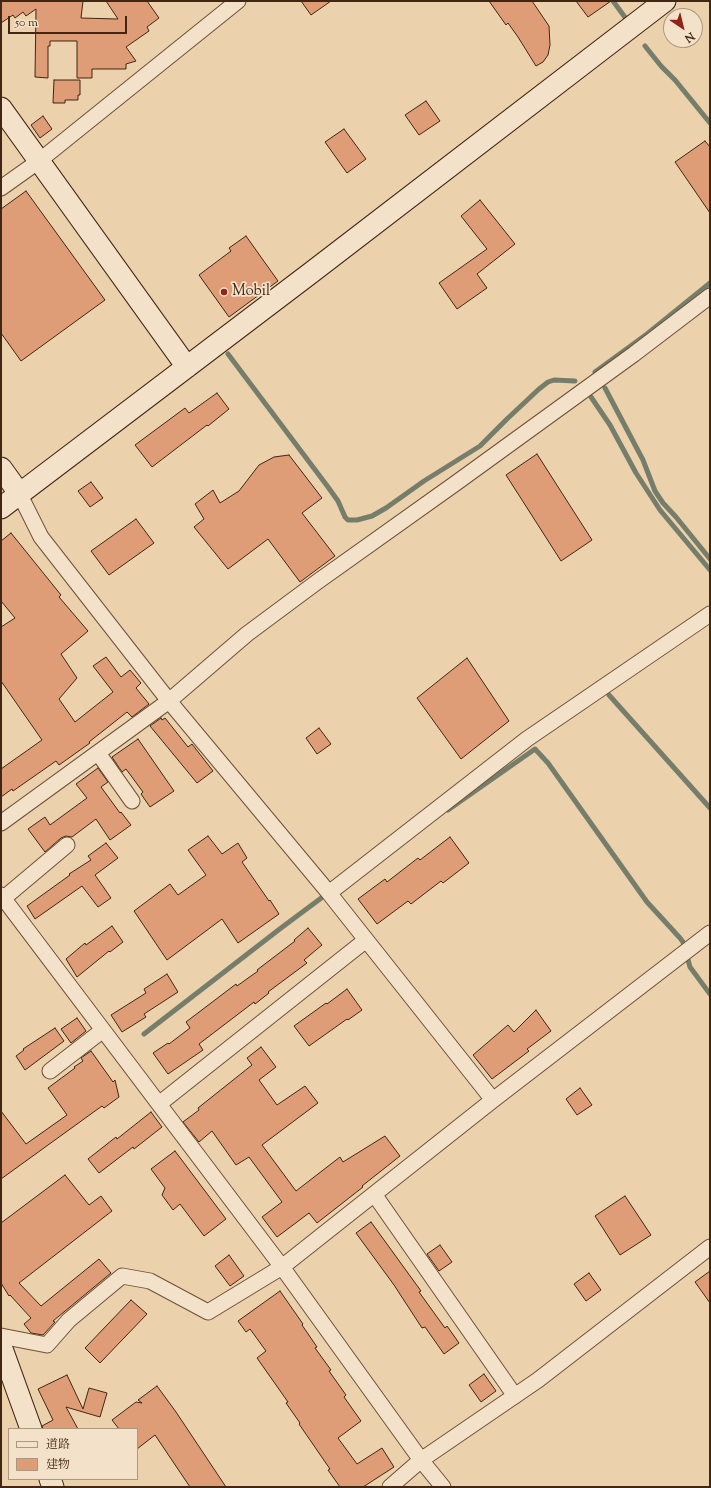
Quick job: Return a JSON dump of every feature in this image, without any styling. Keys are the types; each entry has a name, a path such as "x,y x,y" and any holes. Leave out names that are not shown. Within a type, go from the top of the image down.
{"street":[{"path":"1,188 39,160 238,1"},
{"path":"1,508 664,1"},
{"path":"1,108 187,367"},
{"path":"1,823 169,701 247,634 298,596 634,354 710,296"},
{"path":"1,468 19,493 41,537 169,701 329,893 494,1100"},
{"path":"329,893 527,739 710,614"},
{"path":"98,753 132,801"},
{"path":"67,845 2,896 282,1267 420,1460 443,1487"},
{"path":"1,1336 47,1345 69,1320 122,1276 150,1280 208,1312 282,1267 494,1100 710,933"},
{"path":"159,1104 366,940"},
{"path":"50,1071 104,1030"},
{"path":"374,1194 515,1396"},
{"path":"390,1487 420,1460 538,1380 710,1247"},
{"path":"1,1346 32,1428"}],"building":[{"path":"1,1 83,1 81,18 118,19 106,1 147,1 159,18 147,27 149,31 126,47 136,61 126,64 126,69 92,69 92,78 77,78 77,41 50,41 50,46 48,46 48,78 35,77 36,9 26,16 23,12 15,18 13,15 1,23"},
{"path":"301,1 331,1 311,15"},
{"path":"489,1 532,1 549,26 550,45 548,55 543,62 536,66 508,23 506,25"},
{"path":"576,1 611,1 588,17"},
{"path":"54,80 80,80 80,95 78,95 78,100 65,100 65,103 53,103"},
{"path":"426,101 440,121 419,135 405,115"},
{"path":"43,116 52,129 40,138 31,125"},
{"path":"344,129 366,159 347,173 325,142"},
{"path":"705,141 710,147 710,213 675,162"},
{"path":"26,191 105,300 21,361 1,333 1,209"},
{"path":"480,200 515,244 477,274 487,288 457,309 439,283 487,249 461,216"},
{"path":"246,236 278,281 229,317 199,275 231,251 229,248"},
{"path":"217,393 229,409 152,467 135,445 185,408 189,413"},
{"path":"537,454 592,540 561,561 506,475"},
{"path":"289,455 322,498 302,513 335,556 300,582 268,539 228,569 194,527 204,519 195,504 213,490 220,503 239,491 259,465 274,457"},
{"path":"91,482 103,498 90,507 78,491"},
{"path":"136,519 154,543 109,575 91,551"},
{"path":"11,533 61,595 59,597 88,631 61,654 77,678 59,699 75,722 113,692 93,666 106,657 121,677 130,670 141,683 136,688 149,704 132,717 127,712 89,742 90,743 59,765 56,761 13,791 12,789 1,797 1,769 42,740 1,681 1,627 15,618 1,601 1,541"},
{"path":"467,658 509,721 461,759 417,698"},
{"path":"161,718 162,720 165,718 188,747 192,744 213,771 197,783 150,726"},
{"path":"319,728 331,744 317,754 306,738"},
{"path":"138,739 174,791 150,807 141,794 143,792 126,769 122,772 112,757"},
{"path":"98,768 108,782 101,787 131,825 110,840 96,819 72,837 66,836 61,838 45,852 28,829 45,817 50,825 87,798 76,784"},
{"path":"208,836 222,854 238,843 247,858 242,862 279,914 238,943 222,919 167,960 134,911 170,884 178,895 206,875 188,850"},
{"path":"450,837 469,863 443,883 441,881 411,904 408,901 377,924 358,899 385,879 387,882 418,858 420,860"},
{"path":"106,843 118,858 95,875 111,898 98,907 82,886 35,919 27,906 70,875 69,874 91,860 88,856"},
{"path":"112,926 123,942 110,952 109,951 77,977 66,959 85,943 86,945"},
{"path":"308,928 322,945 304,960 307,963 268,992 269,993 255,1004 254,1002 199,1044 203,1050 168,1074 153,1053 168,1043 169,1044 190,1028 186,1022 236,984 237,986 258,971 257,970 295,941 294,940"},
{"path":"167,974 178,992 144,1014 146,1017 122,1032 111,1015 146,993 144,989"},
{"path":"347,989 362,1010 309,1046 294,1026"},
{"path":"536,1010 551,1031 527,1049 529,1051 492,1079 473,1055 508,1025 514,1032"},
{"path":"77,1018 86,1031 71,1043 61,1029"},
{"path":"55,1028 64,1041 25,1070 16,1056 24,1050 23,1049"},
{"path":"261,1047 276,1067 259,1080 277,1105 305,1086 318,1103 262,1145 296,1191 340,1157 343,1162 385,1136 400,1156 317,1223 309,1213 277,1237 262,1217 282,1202 249,1157 236,1165 212,1131 199,1142 183,1122 199,1110 198,1108 252,1065 247,1058"},
{"path":"91,1051 113,1082 115,1080 119,1097 104,1108 102,1106 1,1179 1,1111 26,1144 67,1115 48,1088 75,1068 74,1067 83,1061 81,1058"},
{"path":"580,1088 592,1105 577,1115 566,1099"},
{"path":"151,1112 162,1127 134,1149 133,1147 99,1173 88,1159 116,1137 117,1139"},
{"path":"175,1151 226,1219 204,1236 180,1204 173,1210 162,1195 165,1188 151,1169"},
{"path":"65,1175 89,1205 101,1196 112,1211 19,1283 41,1306 99,1259 111,1273 53,1321 55,1322 43,1335 31,1333 24,1324 31,1318 10,1295 9,1296 1,1283 1,1223"},
{"path":"625,1196 651,1235 620,1255 595,1216"},
{"path":"371,1222 421,1291 419,1292 445,1328 447,1326 459,1343 444,1354 425,1327 422,1328 394,1285 356,1233"},
{"path":"440,1245 452,1262 439,1271 427,1254"},
{"path":"229,1255 244,1276 230,1286 215,1266"},
{"path":"710,1271 710,1303 695,1282"},
{"path":"589,1273 601,1290 586,1301 574,1284"},
{"path":"280,1291 303,1324 302,1325 317,1347 315,1348 331,1370 329,1371 346,1395 344,1397 361,1421 338,1438 357,1464 382,1448 394,1467 363,1487 340,1487 328,1470 330,1469 286,1403 288,1402 257,1358 266,1351 250,1329 246,1332 238,1321"},
{"path":"131,1300 147,1314 100,1363 85,1348"},
{"path":"484,1374 496,1391 481,1402 469,1385"},
{"path":"67,1375 83,1409 89,1388 107,1393 100,1417 66,1407 77,1428 43,1428 42,1426 53,1420 38,1389"},
{"path":"157,1386 226,1487 190,1487 155,1435 138,1448 138,1428 118,1428 112,1420 136,1402 142,1403 138,1400"}],"waterway":[{"path":"613,1 627,20"},
{"path":"645,46 710,123"},
{"path":"595,372 647,334 710,283"},
{"path":"228,354 328,487 338,501 345,517 348,520 357,520 372,516 480,446 548,382 554,380 575,381"},
{"path":"605,388 643,460 655,491 663,503 710,559"},
{"path":"591,397 610,425 636,473 660,510 710,570"},
{"path":"609,695 710,808"},
{"path":"448,810 535,749 548,763 647,902 683,942 690,967 710,994"},
{"path":"144,1034 328,893"}],"place":[{"name":"Mobil","path":"224,292"}]}
